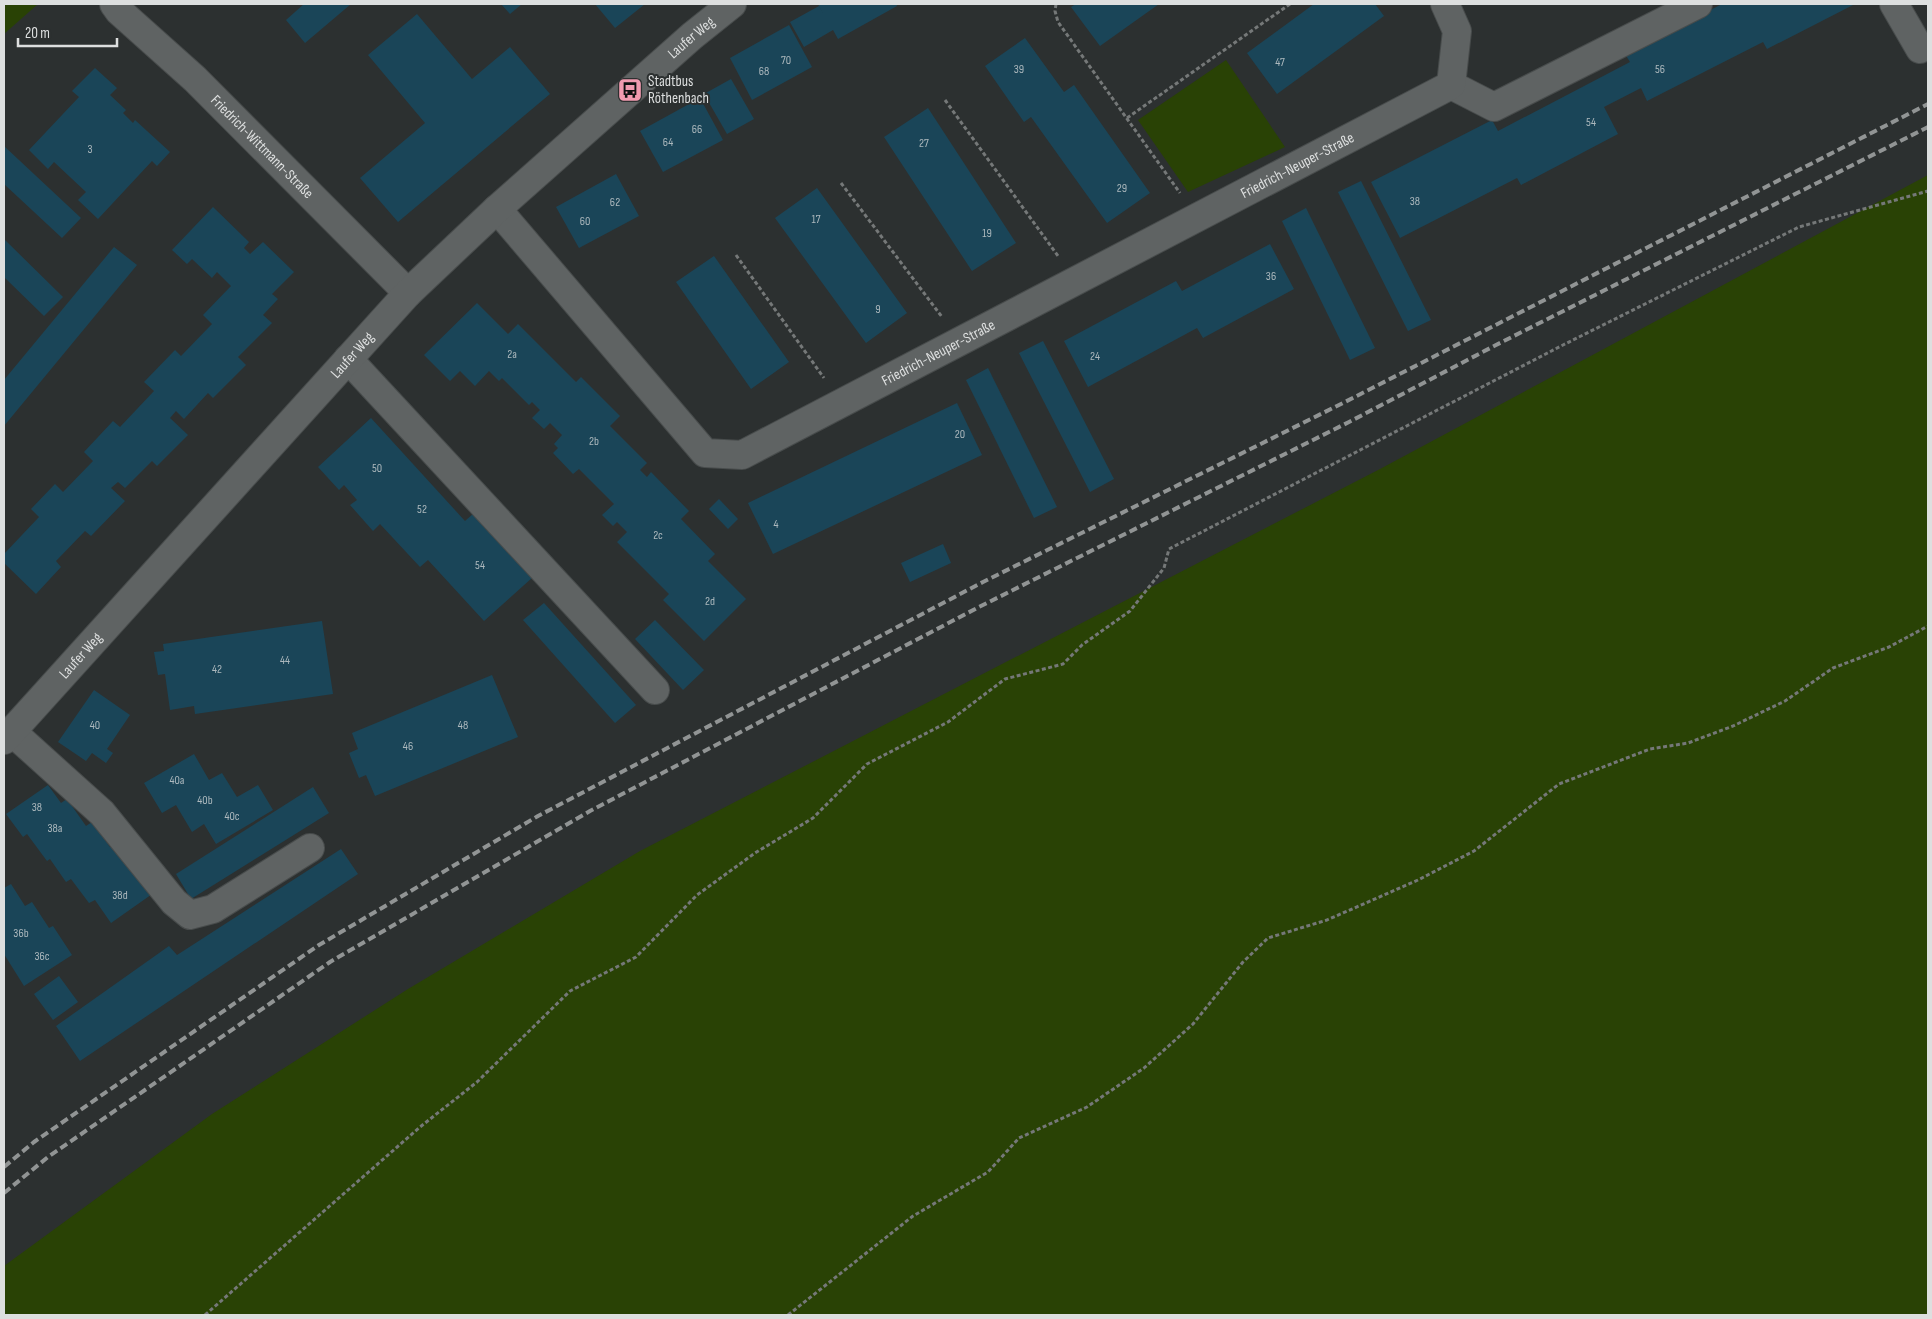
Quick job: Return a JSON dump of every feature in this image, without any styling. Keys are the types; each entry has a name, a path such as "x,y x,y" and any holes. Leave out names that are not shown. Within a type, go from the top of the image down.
{"street":[{"name":"Friedrich-Wittmann-Straße","path":"114,4 119,11 195,79 243,126 408,293"},
{"name":"Laufer Weg","path":"7,735 408,293 497,210 692,36 732,4"},
{"path":"1445,4 1457,31 1451,85 1494,107 1698,4"},
{"path":"1894,4 1917,43"},
{"name":"Friedrich-Neuper-Straße","path":"497,210 705,454 742,455 1451,85"},
{"path":"348,359 655,690"},
{"path":"7,735 102,813 174,902 190,915 213,909 310,848"}],"path":[{"path":"1056,4 1054,11 1058,22 1197,218"},
{"path":"1127,118 1290,4"},
{"path":"945,100 1076,281"},
{"path":"841,183 960,341"},
{"path":"205,1315 420,1127 477,1082 570,991 636,957 697,895 755,853 813,818 867,764 948,722 1005,679 1063,664 1082,645 1130,611 1164,568 1169,549 1563,345 1798,227 1928,191"},
{"path":"736,255 842,403"},
{"path":"788,1315 913,1216 988,1172 1019,1138 1086,1107 1144,1068 1193,1024 1243,962 1268,938 1328,920 1418,880 1466,855 1482,845 1559,784 1650,749 1688,743 1733,726 1785,701 1833,668 1889,647 1928,626"}],"green space":[{"path":"4,4 38,4 4,34"},
{"path":"1226,60 1285,147 1188,192 1138,120"},
{"path":"1928,175 1928,1315 4,1315 4,1266 212,1114 408,989 640,851 1380,469"}],"building":[{"path":"304,4 351,4 305,43 286,20"},
{"path":"501,4 522,4 510,14"},
{"path":"595,4 645,4 615,28"},
{"path":"818,4 896,4 897,6 838,39 833,30 804,47 790,22 819,6 824,15"},
{"path":"1076,4 1159,4 1100,46 1071,7"},
{"path":"1314,4 1375,4 1384,16 1277,94 1247,53"},
{"path":"1722,4 1855,4 1767,49 1763,42 1647,101 1641,88 1604,107 1618,134 1521,185 1517,178 1400,238 1371,182 1492,120 1498,131 1630,62 1625,54"},
{"path":"417,14 472,79 510,47 550,94 398,222 360,178 425,123 368,55"},
{"path":"789,25 812,67 752,100 730,58"},
{"path":"1025,38 1064,92 1074,85 1150,193 1107,223 1031,117 1024,122 985,66"},
{"path":"95,68 117,88 110,95 126,110 123,113 133,123 135,120 170,152 157,166 152,161 98,219 78,200 86,192 54,162 48,169 29,150 79,97 72,91"},
{"path":"731,79 754,119 727,134 704,94"},
{"path":"700,98 723,140 663,172 640,131"},
{"path":"928,108 1016,243 972,271 884,137"},
{"path":"4,146 81,218 62,238 4,184"},
{"path":"616,174 639,216 579,248 556,207"},
{"path":"1361,181 1431,320 1408,331 1338,192"},
{"path":"817,188 907,313 866,343 775,218"},
{"path":"213,207 249,242 244,248 250,254 263,242 294,272 272,294 278,299 263,315 272,323 238,357 246,365 213,398 208,393 184,419 176,411 170,418 188,435 157,466 152,461 125,488 118,482 111,488 125,501 91,536 85,531 56,561 61,567 36,594 4,563 4,554 39,517 31,509 55,484 63,492 93,461 84,452 113,421 120,427 154,391 144,382 175,350 181,356 212,324 203,315 231,286 217,272 212,278 192,259 187,264 172,250"},
{"path":"1306,208 1375,348 1350,360 1282,221"},
{"path":"4,239 63,297 44,316 4,277"},
{"path":"1270,244 1294,289 1203,338 1197,328 1088,387 1064,341 1176,281 1182,291"},
{"path":"114,247 137,265 4,426 4,380"},
{"path":"714,256 789,362 751,389 676,282"},
{"path":"477,303 508,334 518,324 576,382 581,377 620,416 610,426 647,463 640,470 647,477 651,472 689,511 681,519 715,554 708,561 746,599 704,641 663,600 669,594 617,542 627,532 617,522 613,526 602,515 614,504 579,469 573,474 553,453 558,448 554,444 562,435 550,423 544,429 532,418 540,410 532,402 529,405 502,378 499,381 489,371 475,386 460,371 450,381 424,355"},
{"path":"1043,341 1114,479 1090,492 1019,353"},
{"path":"988,368 1057,507 1034,518 966,380"},
{"path":"957,403 982,455 773,554 748,503"},
{"path":"371,418 465,521 474,513 533,577 484,621 428,560 420,567 380,524 373,531 350,505 357,500 344,485 339,490 318,467"},
{"path":"719,499 738,519 728,529 709,509"},
{"path":"943,544 951,563 910,582 901,563"},
{"path":"544,603 636,705 615,723 523,620"},
{"path":"655,620 704,670 683,690 635,639"},
{"path":"322,621 333,694 195,714 194,706 170,710 165,674 158,675 154,652 164,651 163,644"},
{"path":"492,675 518,737 375,796 366,775 359,778 349,753 358,749 352,733"},
{"path":"94,690 130,715 107,749 113,753 106,763 92,753 86,761 58,742"},
{"path":"194,754 209,780 222,773 237,797 258,785 273,810 216,844 204,824 192,832 176,805 162,813 144,783"},
{"path":"48,785 61,803 67,799 86,826 92,822 110,847 115,843 155,892 111,923 95,900 89,903 71,879 66,882 50,859 47,861 27,834 23,837 6,814"},
{"path":"313,787 329,813 191,899 176,874"},
{"path":"341,849 358,874 80,1061 56,1026 169,946 177,955"},
{"path":"11,884 25,906 32,902 49,928 53,926 72,955 24,986 4,954 4,888"},
{"path":"59,976 78,1002 53,1020 34,994"}],"railway":[{"path":"4,1167 34,1142 319,945 538,816 983,582 1341,404 1928,104"},
{"path":"4,1193 48,1157 330,962 590,811 979,607 1349,422 1496,345 1928,127"}],"place":[{"name":"Stadtbus Röthenbach","path":"630,90"}]}
